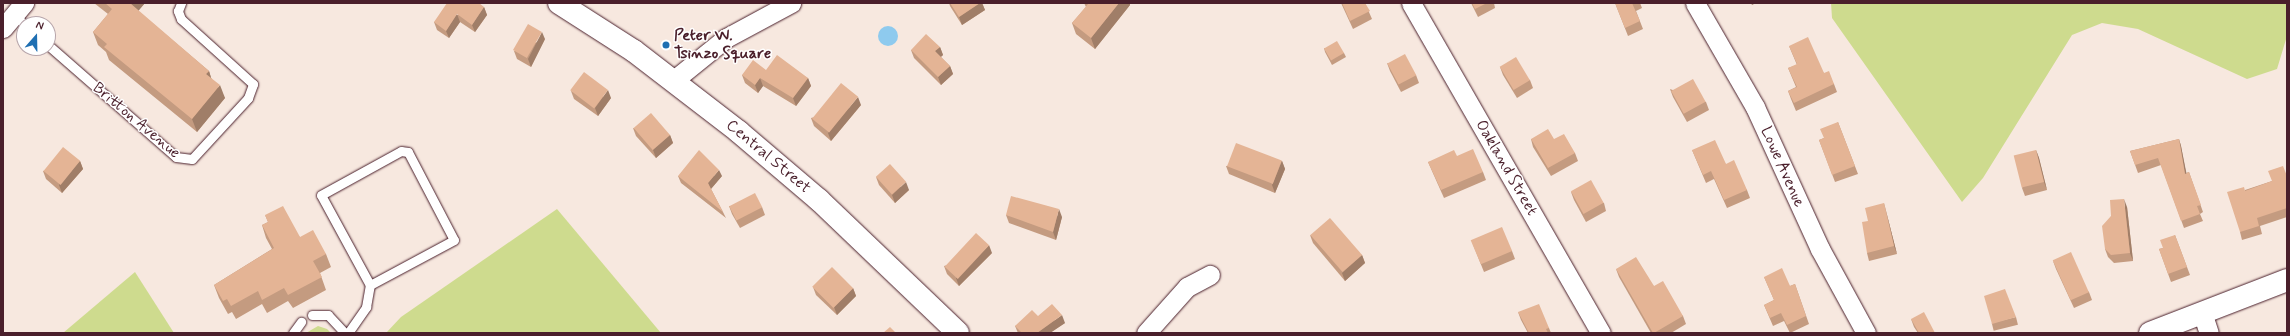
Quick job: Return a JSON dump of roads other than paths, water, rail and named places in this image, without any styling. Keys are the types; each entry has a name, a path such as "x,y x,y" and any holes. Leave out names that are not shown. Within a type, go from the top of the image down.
{"main road":[{"name":"Central Street","path":"559,3 674,80 819,200 958,333"},
{"path":"2150,333 2287,280"}],"street":[{"path":"674,80 726,38 791,3"},
{"name":"Oakland Street","path":"1411,3 1602,333"},
{"name":"Lowe Avenue","path":"1695,3 1755,107 1820,250 1866,333"},
{"path":"1146,333 1187,287 1210,276"},
{"path":"2202,312 2209,333"}],"lane":[{"name":"Britton Avenue","path":"56,52 176,157 192,159 248,98 253,84 181,19 178,11 181,3"},
{"path":"348,333 366,307 370,285 321,195 405,151 454,240 370,285"},
{"path":"312,315 328,315 344,333"},
{"path":"293,333 301,322"}],"water":[{"path":"884,26 892,26 898,32 898,40 892,46 884,46 878,40 878,32"}],"place":[{"name":"Peter W. Tsinzo Square","path":"666,45"}]}
